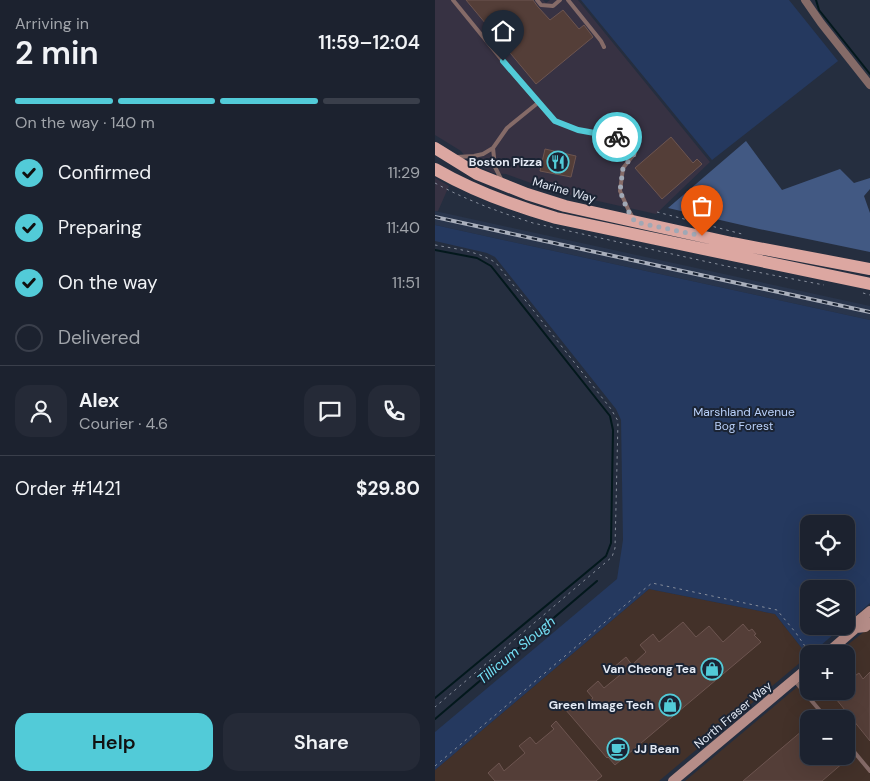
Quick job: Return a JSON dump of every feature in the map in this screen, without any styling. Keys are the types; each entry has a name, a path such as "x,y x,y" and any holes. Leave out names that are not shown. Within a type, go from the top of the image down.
{"main road":[{"name":"Marine Way","path":"435,148 477,174 505,186 565,206 732,243 870,269"},
{"path":"435,169 488,195 523,209 556,218 870,284"}],"street":[{"path":"805,0 870,85"},
{"path":"836,645 856,628 858,621 870,611"},
{"path":"856,628 865,627 870,623"},
{"name":"North Fraser Way","path":"673,781 800,675"}],"lane":[{"path":"453,0 515,76 555,121 578,130 621,138 635,153 623,168 620,191 627,209 635,222"},
{"path":"537,0 541,5 553,6 560,0"},
{"path":"568,0 604,47"},
{"path":"448,157 474,156 483,154 493,148 507,128 539,102"},
{"path":"493,148 495,167 505,186"},
{"path":"794,680 819,710"},
{"path":"855,753 870,771"}],"path":[{"path":"479,159 490,165"},
{"path":"657,212 741,234"},
{"path":"435,245 478,254 496,263 611,409 618,421 615,548 613,558 435,707"},
{"path":"435,766 652,583 777,610 804,645"}],"shaded area":[{"path":"435,0 543,0 546,3 550,0 578,0 710,162 656,214 553,191 506,174 493,173 469,161 461,151 435,135"},
{"path":"746,141 782,190 840,169 854,183 870,178 870,189 864,196 870,213 870,252 668,208"},
{"path":"435,178 449,186 438,211 435,211"},
{"path":"435,211 870,306 870,320 435,225"},
{"path":"649,589 775,614 800,646 800,663 659,781 435,781 435,770"},
{"path":"870,627 870,781 685,781 800,685 800,700 855,700 855,645 847,645"}],"green space":[{"path":"581,0 789,0 838,61 712,160"},
{"name":"Marshland Avenue Bog Forest","path":"435,225 870,320 870,603 855,616 855,580 800,580 800,635 833,635 821,645 800,646 775,614 649,589 435,770 435,732 617,579 623,540 621,420 616,409 495,257 487,253 435,241"}],"building":[{"path":"466,0 533,0 550,20 563,10 579,29 584,25 593,37 536,84"},
{"path":"671,137 693,163 697,159 702,164 662,199 635,168"},
{"path":"545,149 576,156 571,177 540,171"},
{"path":"683,622 696,637 709,626 723,642 743,624 749,631 752,629 756,634 754,635 761,642 615,765 565,709 571,704 577,711 593,698 587,691 598,681 604,688 620,675 613,668 626,657 632,665 646,652 640,645 653,634 659,642"},
{"path":"870,672 870,741 855,722 855,710 845,710 837,700 855,700 855,676 859,673 863,679"},
{"path":"556,721 602,776 596,781 495,781 488,773 499,763 504,771 525,753 519,746 530,737 536,744 554,729 551,726"},
{"path":"800,733 800,765 841,765 822,781 743,781"}],"waterway":[{"path":"816,0 819,10 870,74"},
{"path":"435,250 477,258 491,266 610,416 613,430 611,543 606,556 435,698"},
{"name":"Tillicum Slough","path":"435,719 597,581"}],"railway":[{"path":"435,217 870,312"}],"way so far":[{"path":"617,137 621,138 635,153 623,168 620,191 627,209 635,222 702,236"}],"place":[{"name":"Boston Pizza","path":"558,162"},
{"name":"Van Cheong Tea","path":"712,669"},
{"name":"Green Image Tech","path":"670,705"},
{"name":"JJ Bean","path":"618,749"}],"route":[{"path":"503,61 555,121 578,130 617,137"}]}
